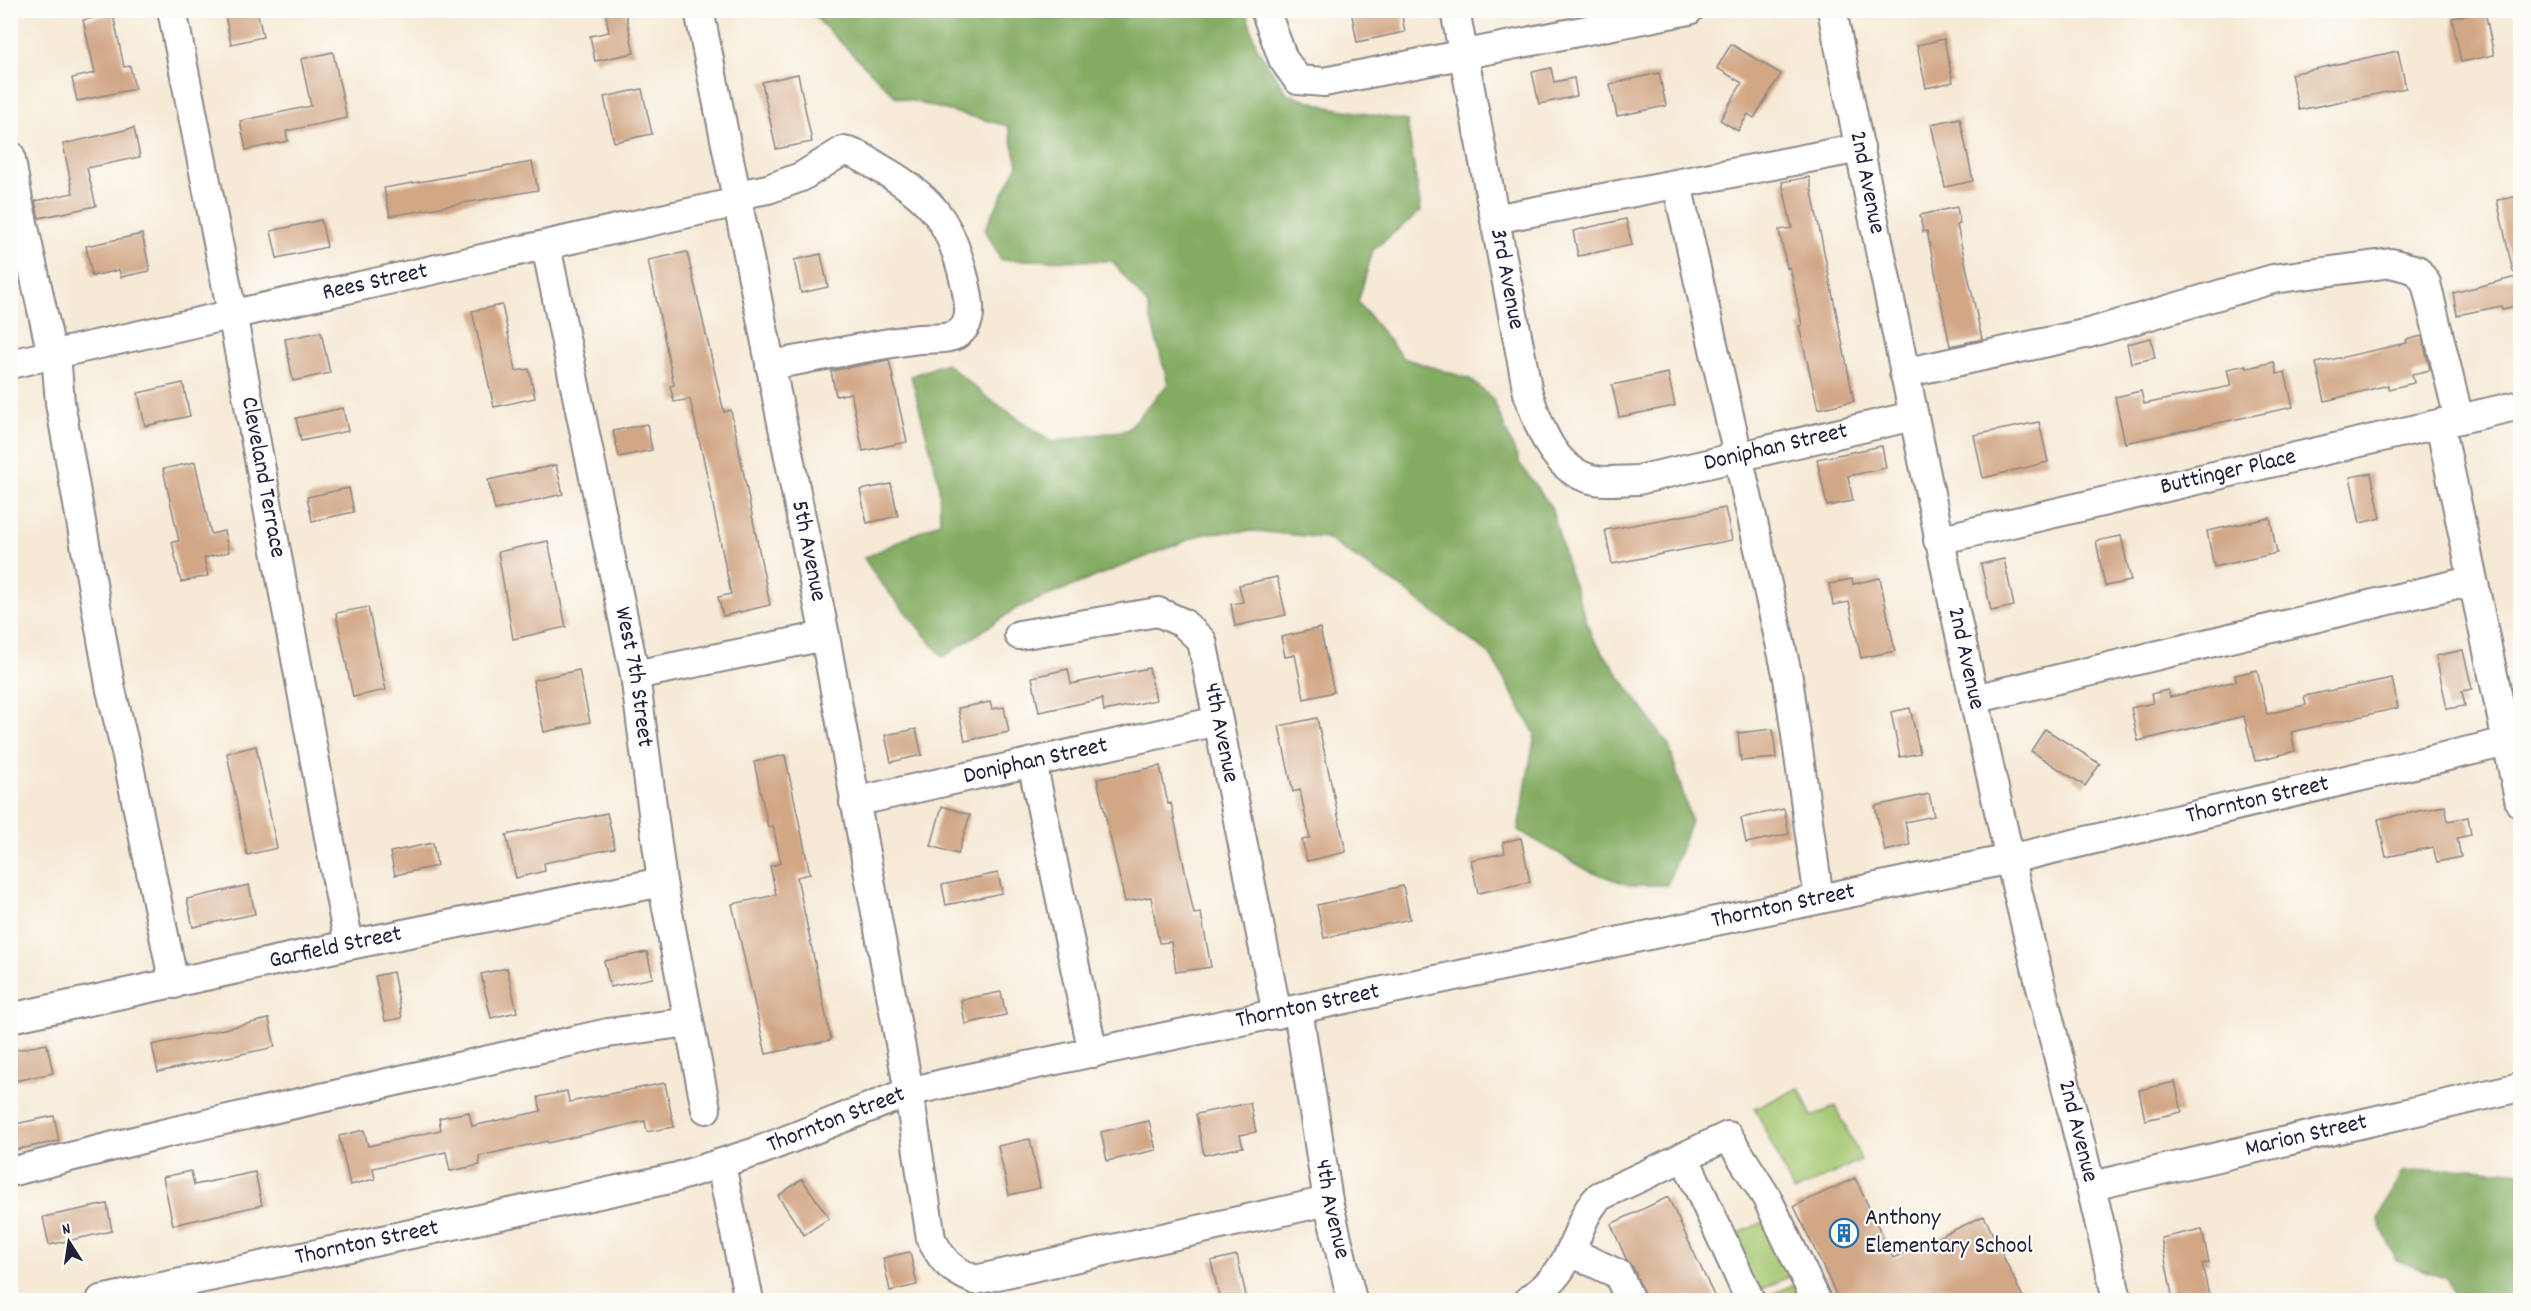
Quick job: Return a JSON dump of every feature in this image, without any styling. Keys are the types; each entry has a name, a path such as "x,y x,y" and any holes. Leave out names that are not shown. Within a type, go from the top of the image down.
{"street":[{"name":"Cleveland Terrace","path":"172,10 349,945"},
{"name":"5th Avenue","path":"699,10 825,636 909,1092 932,1239 943,1260 953,1271 975,1280 1328,1201"},
{"path":"1265,10 1283,59 1298,80 1324,82 1689,10"},
{"name":"3rd Avenue","path":"1455,10 1528,393 1538,422 1561,464 1592,480 1638,480"},
{"name":"2nd Avenue","path":"1832,10 1938,540 2010,859 2092,1186 2117,1300"},
{"path":"1495,219 1860,148"},
{"name":"Rees Street","path":"10,364 231,313 546,246 768,189 801,177 843,151 856,153 923,195 947,226 959,256 968,297 969,319 961,332 947,337 887,343 770,365"},
{"path":"10,155 18,200 54,354 60,403 111,690 127,756 174,984"},
{"path":"1677,184 1788,678 1819,899"},
{"name":"West 7th Street","path":"546,246 635,675 662,882 706,1109"},
{"path":"1904,373 2089,333 2273,279 2391,263 2417,270 2427,283 2475,588 2514,740 2520,803"},
{"name":"Buttinger Place","path":"1938,540 2520,405"},
{"name":"Doniphan Street","path":"1638,480 1913,416"},
{"path":"1974,699 2457,584 2475,588"},
{"name":"4th Avenue","path":"1019,635 1158,612 1183,623 1202,641 1218,721 1288,1012 1328,1201 1352,1300"},
{"path":"635,675 825,636"},
{"name":"Doniphan Street","path":"854,802 1218,721"},
{"name":"Thornton Street","path":"101,1300 663,1181 721,1165 909,1092 2010,859 2514,740"},
{"path":"1032,762 1093,1053"},
{"name":"Garfield Street","path":"10,1018 349,945 662,882"},
{"path":"10,1172 162,1134 586,1038 689,1022"},
{"name":"Marion Street","path":"2092,1186 2520,1087"},
{"path":"1529,1300 1554,1279 1571,1252 1589,1207 1600,1196 1728,1136 1767,1198 1816,1300"},
{"path":"1684,1156 1750,1300"},
{"path":"721,1165 750,1300"},
{"path":"1571,1252 1618,1274 1630,1300"}],"green space":[{"path":"1027,10 1042,18 1122,18 1140,10 1246,11 1257,48 1287,93 1328,107 1407,121 1421,211 1373,250 1358,302 1403,358 1470,379 1493,399 1520,464 1551,507 1569,571 1592,637 1669,746 1691,821 1667,885 1629,885 1589,871 1518,830 1535,734 1490,655 1399,586 1326,538 1253,531 1206,533 1017,608 943,657 877,578 864,558 940,522 939,483 911,376 946,363 984,395 1052,442 1127,430 1168,384 1147,304 1112,261 1001,260 985,229 1018,164 1008,126 896,97 810,12 759,14 760,11"},
{"path":"1799,1088 1812,1117 1836,1106 1861,1160 1794,1192 1755,1108"},
{"path":"2472,1168 2520,1173 2520,1300 2456,1300 2447,1279 2396,1260 2378,1219 2402,1172"},
{"path":"1774,1217 1799,1272 1753,1293 1728,1238"},
{"path":"1804,1280 1813,1300 1760,1300"}],"building":[{"path":"224,10 257,10 263,37 231,44"},
{"path":"605,10 625,10 634,53 595,61 590,36 609,32"},
{"path":"1351,10 1401,10 1405,32 1357,42"},
{"path":"2485,11 2494,55 2461,62 2452,18"},
{"path":"113,14 124,67 130,66 135,89 77,101 72,78 95,73 83,20"},
{"path":"1944,39 1953,82 1926,88 1917,45"},
{"path":"1731,44 1781,74 1754,118 1748,114 1738,131 1720,120 1742,83 1717,68"},
{"path":"2398,51 2406,88 2299,110 2291,74"},
{"path":"333,52 347,118 286,131 288,141 246,150 240,121 311,106 301,59"},
{"path":"1551,68 1554,82 1574,78 1577,96 1539,104 1532,72"},
{"path":"1659,73 1666,106 1617,116 1610,84"},
{"path":"798,74 812,142 776,149 762,82"},
{"path":"642,89 652,134 614,142 604,97"},
{"path":"1960,118 1973,181 1945,187 1931,124"},
{"path":"134,128 140,157 87,168 96,206 39,218 35,201 73,193 63,144"},
{"path":"532,162 538,190 390,216 384,188"},
{"path":"1809,177 1854,401 1818,409 1799,326 1802,325 1790,267 1787,268 1779,230 1792,228 1782,182"},
{"path":"2520,196 2520,271 2513,272 2497,200"},
{"path":"1957,207 1960,224 1957,225 1982,339 1950,346 1927,231 1923,232 1920,215"},
{"path":"1626,219 1632,245 1578,256 1573,231"},
{"path":"321,220 327,247 277,258 271,231"},
{"path":"142,234 150,271 121,277 119,270 92,276 86,246"},
{"path":"687,252 724,412 731,410 770,605 723,616 718,597 731,594 705,466 690,399 674,402 670,386 674,385 648,260"},
{"path":"821,254 828,287 801,293 794,260"},
{"path":"2520,276 2520,305 2502,309 2501,306 2457,315 2453,293"},
{"path":"502,305 516,371 529,369 535,398 494,407 472,311"},
{"path":"321,332 330,373 293,381 285,339"},
{"path":"2422,336 2430,370 2412,374 2414,383 2388,389 2388,385 2325,401 2316,363 2407,343 2406,340"},
{"path":"2151,338 2155,358 2131,363 2127,344"},
{"path":"889,360 907,442 863,451 851,393 836,396 831,371"},
{"path":"2274,362 2277,374 2285,372 2293,407 2125,443 2115,397 2141,391 2144,404 2231,386 2227,369 2246,365 2247,368"},
{"path":"1668,373 1675,406 1619,417 1612,385"},
{"path":"183,383 190,416 145,426 138,393"},
{"path":"343,408 348,431 301,441 296,418"},
{"path":"2039,422 2048,462 1983,478 1974,435"},
{"path":"647,424 652,450 619,457 613,431"},
{"path":"1882,446 1886,468 1848,476 1853,501 1827,506 1817,459"},
{"path":"195,462 211,534 224,531 229,552 204,558 208,576 181,582 172,542 179,541 163,469"},
{"path":"556,465 563,494 495,510 488,480"},
{"path":"2371,473 2381,518 2360,523 2350,477"},
{"path":"891,484 898,516 867,523 860,490"},
{"path":"349,488 354,512 312,521 307,497"},
{"path":"1725,508 1732,540 1612,564 1605,530"},
{"path":"2270,518 2277,553 2214,567 2207,531"},
{"path":"2121,536 2131,581 2105,586 2096,541"},
{"path":"548,541 566,627 513,639 498,552"},
{"path":"2004,559 2014,606 1991,611 1981,564"},
{"path":"1277,577 1286,615 1235,626 1231,604 1243,602 1239,585"},
{"path":"1880,578 1895,651 1861,658 1849,602 1833,605 1829,584 1852,579 1853,584"},
{"path":"368,607 386,690 353,697 336,613"},
{"path":"1320,628 1334,692 1304,699 1295,655 1285,657 1281,637"},
{"path":"2463,650 2472,689 2462,691 2465,706 2447,709 2436,656"},
{"path":"1149,668 1156,700 1104,711 1102,699 1039,712 1032,677 1068,669 1071,684"},
{"path":"579,670 590,722 544,732 533,680"},
{"path":"2257,670 2267,714 2306,705 2304,696 2392,678 2398,708 2291,732 2295,751 2255,761 2244,716 2138,741 2131,708 2153,703 2151,694 2168,690 2170,697 2236,681 2235,675"},
{"path":"990,702 992,709 1004,707 1009,732 965,741 958,708"},
{"path":"1910,708 1920,753 1900,757 1891,712"},
{"path":"1317,718 1346,852 1307,861 1302,840 1310,838 1300,790 1293,792 1279,726"},
{"path":"916,729 922,755 891,762 885,735"},
{"path":"1773,729 1776,758 1741,761 1738,733"},
{"path":"2045,729 2100,764 2085,786 2031,751"},
{"path":"256,746 277,848 247,855 227,753"},
{"path":"785,755 810,874 797,877 831,1040 766,1054 732,904 776,895 770,866 781,863 773,826 768,827 754,762"},
{"path":"1160,766 1168,804 1171,803 1194,914 1201,913 1211,967 1176,972 1171,942 1159,943 1151,897 1125,902 1097,779"},
{"path":"1929,794 1934,816 1905,822 1910,845 1885,851 1875,806"},
{"path":"942,806 970,815 958,854 931,846"},
{"path":"2445,806 2448,821 2468,817 2471,835 2457,838 2461,857 2437,862 2433,847 2386,857 2378,819"},
{"path":"1784,809 1789,834 1746,843 1741,818"},
{"path":"607,813 615,848 544,863 545,871 516,878 506,835"},
{"path":"1521,838 1530,882 1478,893 1471,860 1505,853 1503,842"},
{"path":"433,843 437,866 395,875 390,852"},
{"path":"998,873 1002,893 946,905 942,885"},
{"path":"249,885 255,914 193,927 187,899"},
{"path":"1403,886 1410,919 1324,938 1317,905"},
{"path":"647,952 653,978 610,987 604,961"},
{"path":"507,968 517,1012 491,1018 481,974"},
{"path":"393,972 402,1018 385,1021 375,976"},
{"path":"1001,992 1006,1015 965,1024 961,1000"},
{"path":"269,1019 275,1047 158,1072 152,1045"},
{"path":"47,1044 53,1073 10,1082 10,1051"},
{"path":"2175,1082 2182,1112 2145,1120 2139,1090"},
{"path":"665,1083 674,1127 647,1132 645,1121 479,1156 480,1165 450,1171 446,1152 373,1168 375,1179 350,1185 339,1136 364,1130 368,1146 441,1130 439,1118 469,1112 472,1126 541,1111 538,1097 567,1091 569,1102"},
{"path":"1250,1103 1256,1132 1240,1135 1243,1147 1204,1155 1196,1114"},
{"path":"54,1116 59,1141 14,1150 10,1125"},
{"path":"1149,1121 1156,1150 1107,1161 1101,1132"},
{"path":"1030,1139 1040,1188 1009,1195 998,1146"},
{"path":"191,1171 194,1185 255,1172 262,1205 173,1225 163,1177"},
{"name":"Anthony Elementary School","path":"1855,1178 1893,1258 1984,1216 2024,1300 1839,1300 1794,1206"},
{"path":"802,1179 829,1218 804,1235 778,1196"},
{"path":"1668,1197 1716,1300 1646,1300 1633,1267 1627,1261 1611,1224"},
{"path":"107,1204 112,1231 49,1245 43,1217"},
{"path":"2202,1229 2209,1263 2202,1264 2210,1300 2173,1300 2161,1238"},
{"path":"910,1252 917,1285 890,1291 883,1258"},
{"path":"1237,1255 1247,1300 1220,1300 1211,1261"}],"place":[{"name":"Anthony Elementary School","path":"1844,1233"}]}
